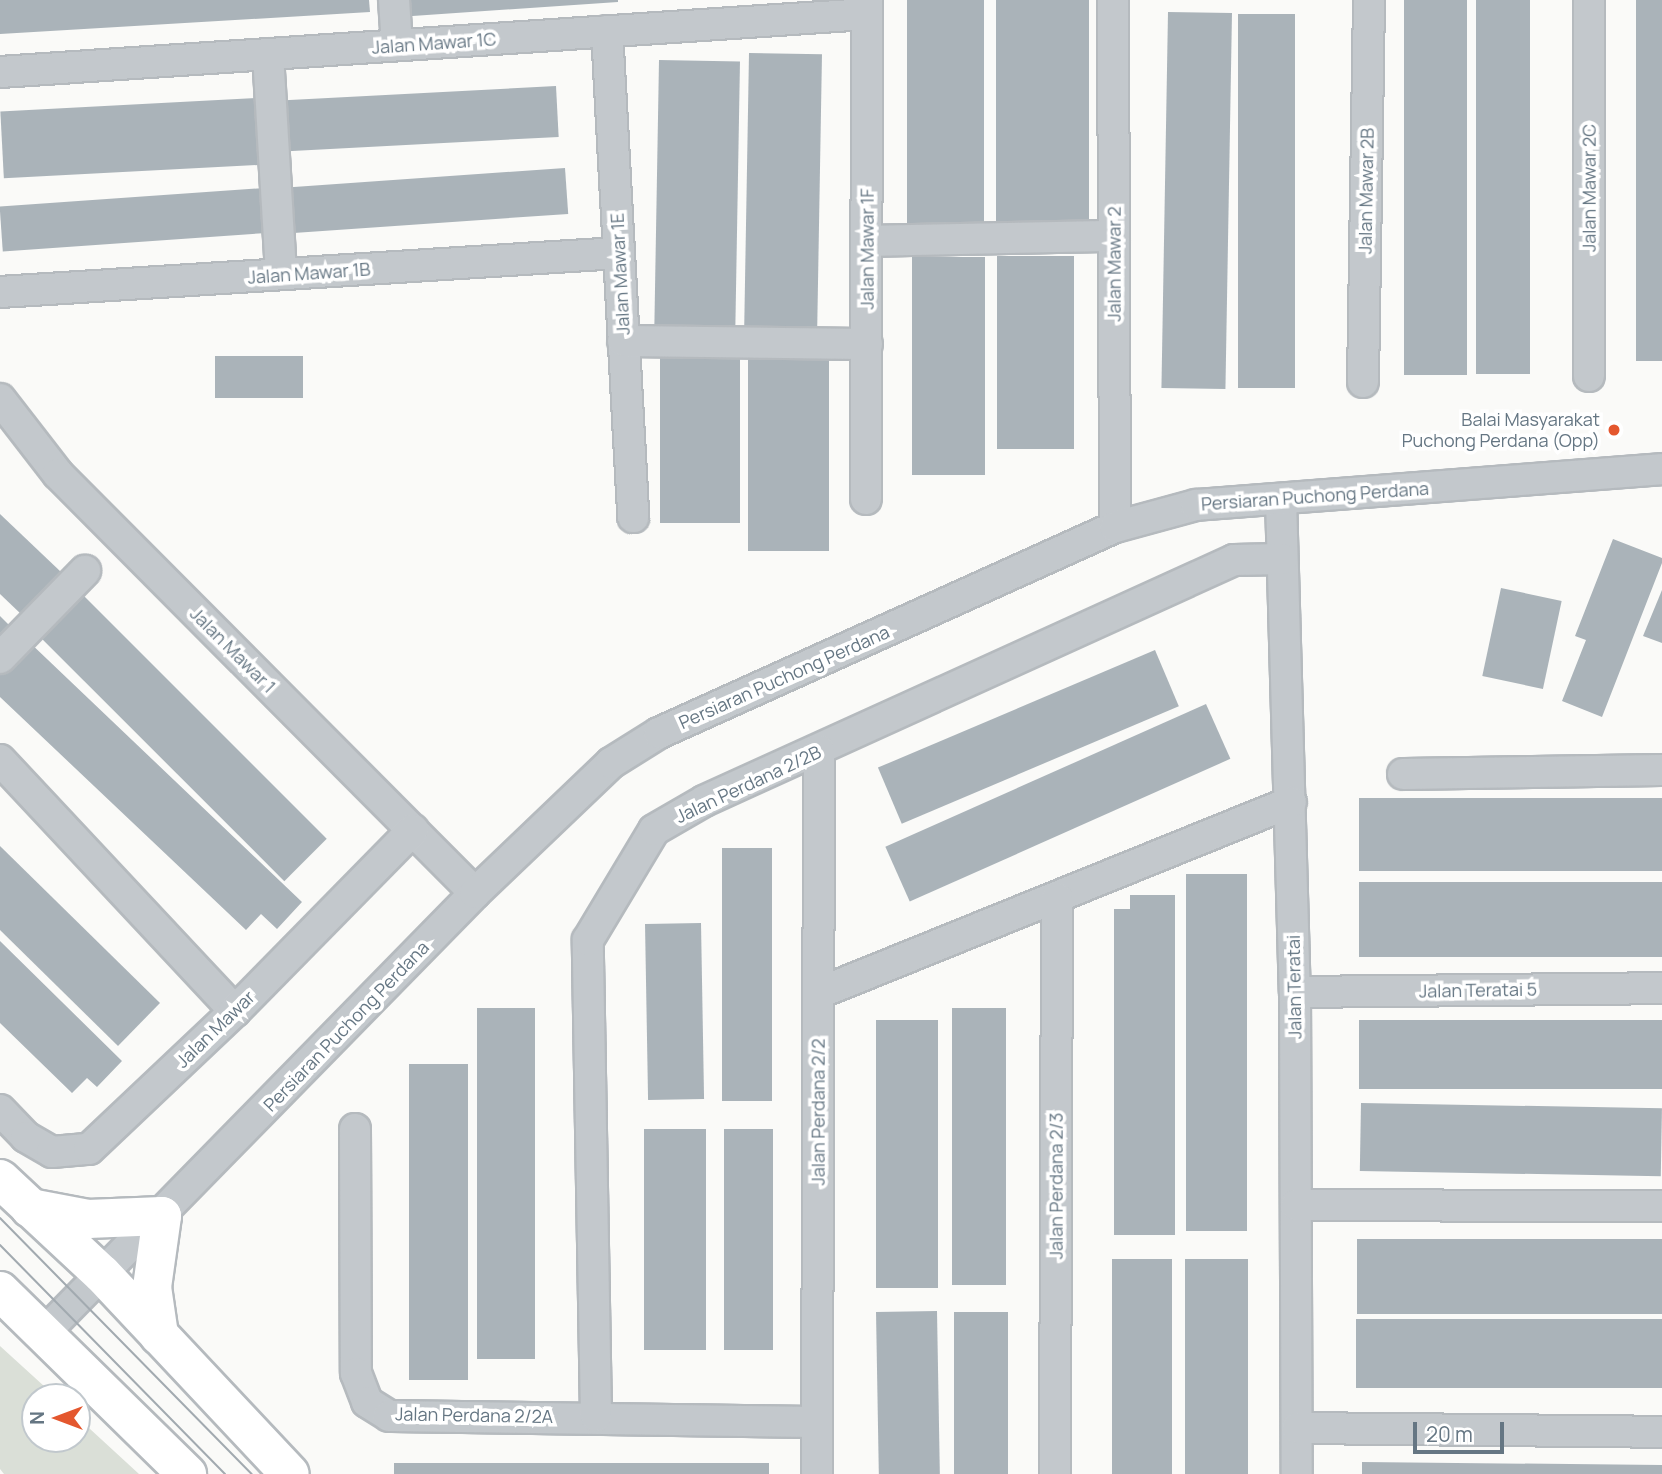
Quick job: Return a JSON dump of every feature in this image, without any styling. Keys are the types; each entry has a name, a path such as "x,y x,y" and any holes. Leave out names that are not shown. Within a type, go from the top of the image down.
{"main road":[{"path":"0,1179 102,1274 290,1474"},
{"path":"29,1208 88,1219 162,1216 152,1287 159,1335"},
{"path":"0,1291 187,1474"}],"street":[{"path":"394,0 397,45"},
{"name":"Jalan Mawar 2","path":"1113,0 1115,527"},
{"name":"Jalan Mawar 2B","path":"1363,382 1369,0"},
{"name":"Jalan Mawar 2C","path":"1589,0 1589,376"},
{"name":"Jalan Mawar 1C","path":"0,72 607,31 867,7"},
{"name":"Jalan Mawar 1F","path":"866,499 867,7"},
{"name":"Jalan Mawar 1E","path":"607,31 633,517"},
{"path":"268,54 281,274"},
{"path":"867,241 1114,236"},
{"name":"Jalan Mawar 1B","path":"0,292 618,253"},
{"path":"623,341 867,344"},
{"name":"Jalan Mawar 1","path":"0,399 58,474 475,893"},
{"name":"Persiaran Puchong Perdana","path":"43,1334 162,1216 475,893 611,763 659,733 1115,527 1196,505 1662,469"},
{"name":"Jalan Teratai","path":"1281,499 1291,802 1297,1474"},
{"name":"Jalan Perdana 2/2B","path":"596,1416 588,940 654,830 704,801 1234,560 1282,559"},
{"path":"0,658 85,571"},
{"name":"Jalan Perdana 2/2","path":"817,1474 819,750"},
{"path":"0,760 235,1011"},
{"path":"1403,774 1662,770"},
{"path":"819,993 1291,802"},
{"name":"Jalan Mawar","path":"0,1110 26,1137 52,1152 89,1149 235,1011 413,830"},
{"name":"Jalan Perdana 2/3","path":"1055,1474 1057,898"},
{"name":"Jalan Teratai 5","path":"1294,992 1662,988"},
{"name":"Jalan Perdana 2/2A","path":"355,1129 356,1373 367,1402 389,1416 596,1416 817,1422"},
{"path":"1296,1205 1662,1206"},
{"path":"1297,1428 1662,1432"}],"shaded area":[{"path":"0,1346 41,1383 21,1383 21,1453 91,1453 91,1430 139,1474 4,1474 0,1469"}],"building":[{"path":"0,0 369,0 370,12 0,34"},
{"path":"397,0 618,0 618,2 398,17"},
{"path":"907,0 984,0 984,235 907,235"},
{"path":"996,0 1089,0 1089,233 996,233"},
{"path":"1404,0 1467,0 1467,375 1404,375"},
{"path":"1476,0 1530,0 1530,374 1476,374"},
{"path":"1636,0 1662,0 1662,361 1636,361"},
{"path":"1168,12 1232,13 1225,389 1161,388"},
{"path":"1238,14 1295,14 1295,388 1238,388"},
{"path":"749,53 822,54 817,335 744,334"},
{"path":"659,60 740,61 735,338 654,337"},
{"path":"556,86 559,137 278,152 275,101"},
{"path":"256,98 260,165 4,178 0,111"},
{"path":"565,168 568,214 283,234 280,188"},
{"path":"264,188 267,233 3,251 0,206"},
{"path":"997,256 1074,256 1074,449 997,449"},
{"path":"912,257 985,257 985,475 912,475"},
{"path":"748,354 829,354 829,551 748,551"},
{"path":"215,356 303,356 303,398 215,398"},
{"path":"660,357 740,357 740,523 660,523"},
{"path":"0,514 61,572 22,615 0,594"},
{"path":"1613,539 1662,558 1662,563 1602,717 1562,701 1586,640 1575,636"},
{"path":"75,587 327,839 284,881 33,629"},
{"path":"1501,588 1562,601 1543,689 1482,676"},
{"path":"1662,590 1662,643 1643,636"},
{"path":"0,616 9,625 0,634"},
{"path":"26,639 302,902 277,929 261,914 246,930 0,697 0,667"},
{"path":"1155,650 1179,706 902,824 878,768"},
{"path":"1206,704 1230,759 910,902 885,847"},
{"path":"1359,798 1662,798 1662,871 1359,871"},
{"path":"0,846 160,1003 118,1046 0,930"},
{"path":"722,848 772,848 772,1101 722,1101"},
{"path":"1186,874 1247,874 1247,1231 1186,1231"},
{"path":"1359,882 1662,882 1662,957 1359,957"},
{"path":"1130,895 1175,895 1175,1235 1114,1235 1114,909 1130,909"},
{"path":"701,923 704,1099 648,1100 645,924"},
{"path":"0,941 122,1061 97,1087 87,1078 72,1093 0,1023"},
{"path":"477,1008 535,1008 535,1359 477,1359"},
{"path":"952,1008 1006,1008 1006,1285 952,1285"},
{"path":"876,1020 938,1020 938,1288 876,1288"},
{"path":"1359,1020 1662,1020 1662,1089 1359,1089"},
{"path":"409,1064 468,1064 468,1380 409,1380"},
{"path":"1361,1103 1662,1108 1661,1176 1360,1171"},
{"path":"644,1129 706,1129 706,1350 644,1350"},
{"path":"724,1129 773,1129 773,1350 724,1350"},
{"path":"1357,1239 1662,1239 1662,1314 1357,1314"},
{"path":"1112,1259 1172,1259 1172,1474 1112,1474"},
{"path":"1185,1259 1248,1259 1248,1474 1185,1474"},
{"path":"937,1311 940,1474 879,1474 876,1312"},
{"path":"954,1312 1008,1312 1008,1474 954,1474"},
{"path":"1356,1319 1662,1319 1662,1388 1356,1388"},
{"path":"1362,1462 1662,1465 1662,1474 1362,1474"},
{"path":"394,1463 769,1463 769,1474 394,1474"}],"tram line":[{"path":"0,1218 252,1474"},
{"path":"0,1245 225,1474"}],"place":[{"name":"Balai Masyarakat Puchong Perdana (Opp)","path":"1614,430"}]}
